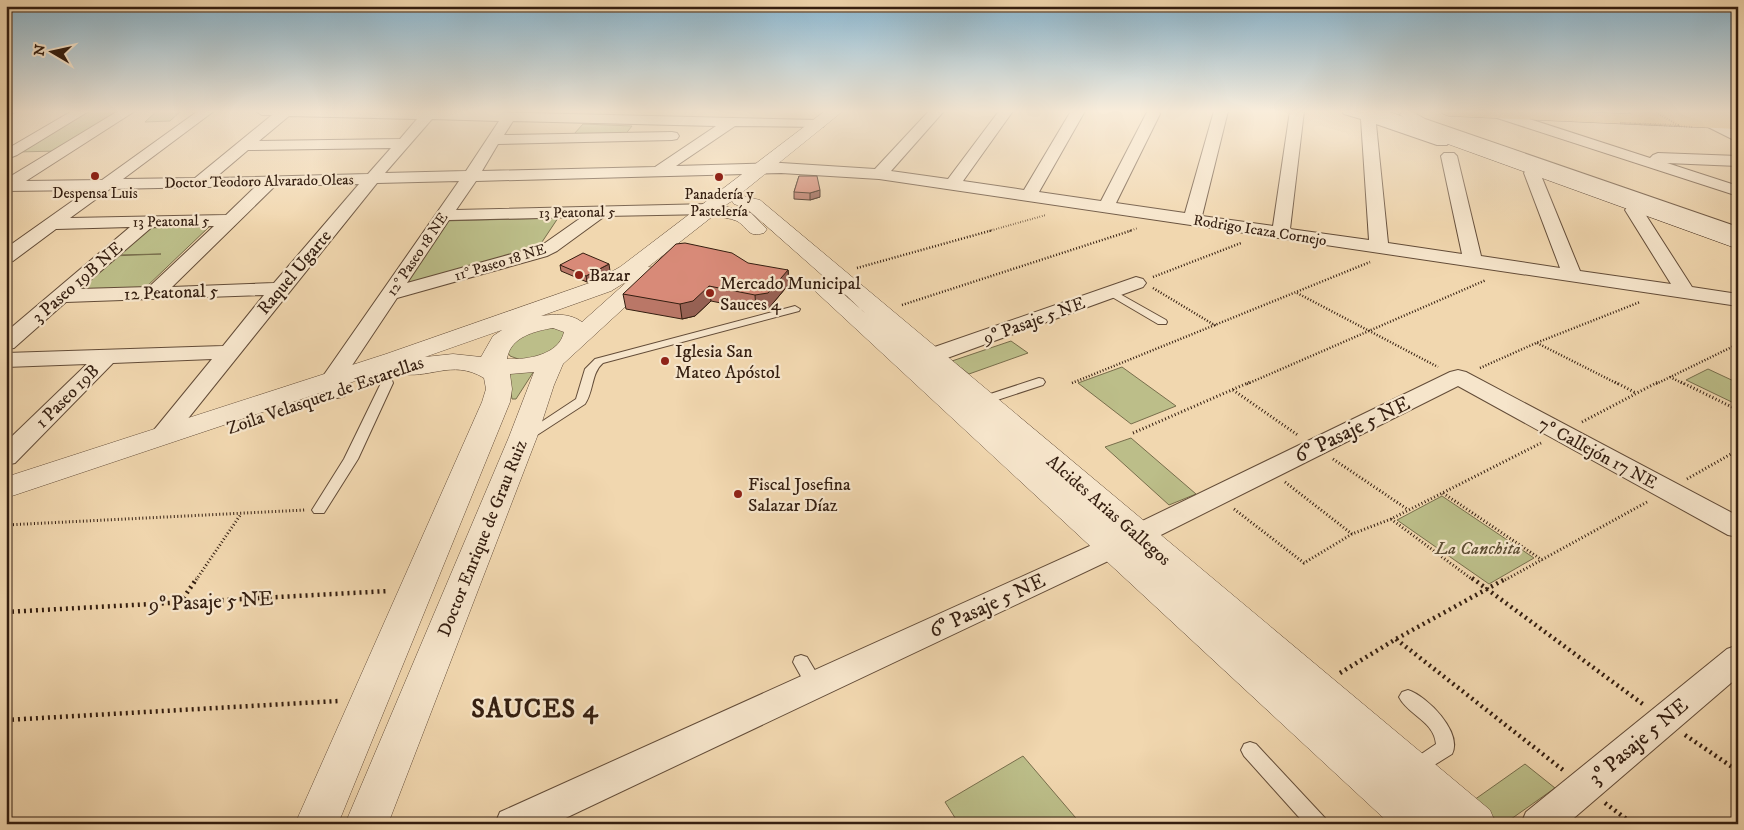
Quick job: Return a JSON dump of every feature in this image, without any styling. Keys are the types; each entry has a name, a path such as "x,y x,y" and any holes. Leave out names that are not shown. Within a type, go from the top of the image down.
{"street":[{"path":"6,257 154,150"},
{"path":"199,183 239,150"},
{"name":"Raquel Ugarte","path":"161,436 227,352 397,150"},
{"name":"12° Paseo 18 NE","path":"334,385 390,294 488,150"},
{"path":"660,170 691,150"},
{"path":"725,207 791,150"},
{"path":"640,282 771,168 797,150"},
{"path":"879,174 901,150"},
{"path":"952,184 977,150"},
{"path":"1028,196 1055,150"},
{"path":"1106,207 1135,150"},
{"path":"1192,220 1211,150"},
{"path":"1275,232 1290,150"},
{"path":"1376,150 1387,249"},
{"path":"1470,150 1738,247"},
{"path":"1478,150 1684,221 1735,233"},
{"path":"1498,150 1735,233"},
{"path":"1607,150 1738,191"},
{"path":"9,152 63,151"},
{"path":"7,186 63,151"},
{"path":"1449,156 1473,262"},
{"path":"1626,156 1738,161"},
{"name":"Doctor Teodoro Alvarado Oleas","path":"7,186 372,179 771,168"},
{"name":"Rodrigo Icaza Cornejo","path":"771,168 879,174 1738,300"},
{"path":"1532,173 1574,277"},
{"path":"156,292 271,181"},
{"name":"Alcides Arias Gallegos","path":"725,207 753,204 982,401 1421,824"},
{"name":"13 Peatonal 5","path":"444,216 725,207"},
{"name":"Alcides Arias Gallegos","path":"725,207 746,220 1126,541 1316,687 1475,824"},
{"name":"Zoila Velasquez de Estarellas","path":"6,504 603,286 628,272 725,207"},
{"path":"1634,210 1686,293"},
{"name":"11° Paseo 18 NE","path":"390,294 540,252 551,247 600,212"},
{"name":"13 Peatonal 5","path":"52,224 230,220"},
{"name":"3 Paseo 19B NE","path":"6,343 148,221"},
{"name":"Zoila Velasquez de Estarellas","path":"6,488 161,436 334,385 393,372 621,293 640,282"},
{"name":"Doctor Enrique de Grau Ruiz","path":"366,824 524,437 541,385 564,351 640,282"},
{"name":"9º Pasaje 5 NE","path":"931,356 1139,282"},
{"name":"12 Peatonal 5","path":"62,296 280,289"},
{"path":"393,372 437,362 488,369 516,368 564,351 578,333 565,322 544,321 521,327 506,338 496,350 488,369"},
{"path":"6,360 227,352"},
{"name":"1 Paseo 19B","path":"6,456 107,356"},
{"path":"316,824 496,402 499,389 488,369"},
{"name":"6º Pasaje 5 NE","path":"513,824 807,673 1126,541 1458,377"},
{"name":"7º Callejón 17 NE","path":"1458,377 1738,528"},
{"name":"3º Pasaje 5 NE","path":"1539,824 1738,658"}],"lane":[{"path":"1111,292 1162,322"},
{"path":"524,437 581,401 586,394 588,372 592,365 599,361 795,309"},
{"path":"319,510 351,459 393,372"},
{"path":"982,401 1038,382"},
{"path":"1408,697 1439,725 1446,737 1446,748 1413,770"},
{"path":"1250,750 1318,824"}],"path":[{"path":"835,274 1083,204"},
{"path":"880,312 1171,217"},
{"path":"1139,282 1275,232"},
{"path":"1072,383 1296,293 1387,249"},
{"path":"1133,433 1514,268"},
{"path":"1139,282 1216,326"},
{"path":"1296,293 1458,377 1536,343 1650,298 1652,288"},
{"path":"1536,343 1636,394"},
{"path":"1217,496 1304,563 1352,534 1391,519 1669,377 1738,344"},
{"path":"1669,377 1738,410"},
{"path":"1233,390 1407,510"},
{"path":"1316,687 1396,639 1738,450"},
{"path":"1270,470 1352,534"},
{"path":"1442,493 1542,560"},
{"path":"6,525 319,510"},
{"path":"180,603 241,513"},
{"path":"1391,519 1663,720 1738,771"},
{"name":"9º Pasaje 5 NE","path":"6,612 416,589"},
{"path":"1396,639 1583,787 1633,824"},
{"path":"6,720 369,699"}],"green space":[{"path":"20,150 61,150 59,151 16,152"},
{"path":"558,218 542,242 532,251 398,289 441,221"},
{"path":"210,226 144,289 71,291 112,256 161,254 114,255 147,228"},
{"path":"535,327 560,328 569,335 545,356 521,360 510,356 507,351 510,341"},
{"path":"1011,341 1028,353 969,374 952,361"},
{"path":"1122,367 1176,406 1131,424 1078,383"},
{"path":"1708,369 1738,383 1738,405 1686,380"},
{"path":"534,371 516,399 512,399 507,372"},
{"path":"1131,438 1196,494 1169,505 1105,447"},
{"name":"La Canchita","path":"1442,496 1534,558 1489,584 1397,520"},
{"path":"1023,756 1081,824 959,824 945,802"},
{"path":"1525,764 1555,788 1504,824 1501,824 1474,800"}],"building":[{"path":"799,176 817,176 820,190 810,193 794,192"},
{"path":"685,243 732,253 748,263 788,270 768,293 755,295 709,286 693,301 680,304 623,294 676,244"},
{"path":"583,253 609,264 586,276 560,265"}],"place":[{"name":"Despensa Luis","path":"95,176"},
{"name":"Panadería y Pastelería","path":"719,177"},
{"name":"Bazar","path":"579,275"},
{"name":"Mercado Municipal Sauces 4","path":"710,293"},
{"name":"Iglesia San Mateo Apóstol","path":"665,361"},
{"name":"Fiscal Josefina Salazar Díaz","path":"738,494"}],"district":[{"name":"SAUCES 4","path":"535,708"}]}
